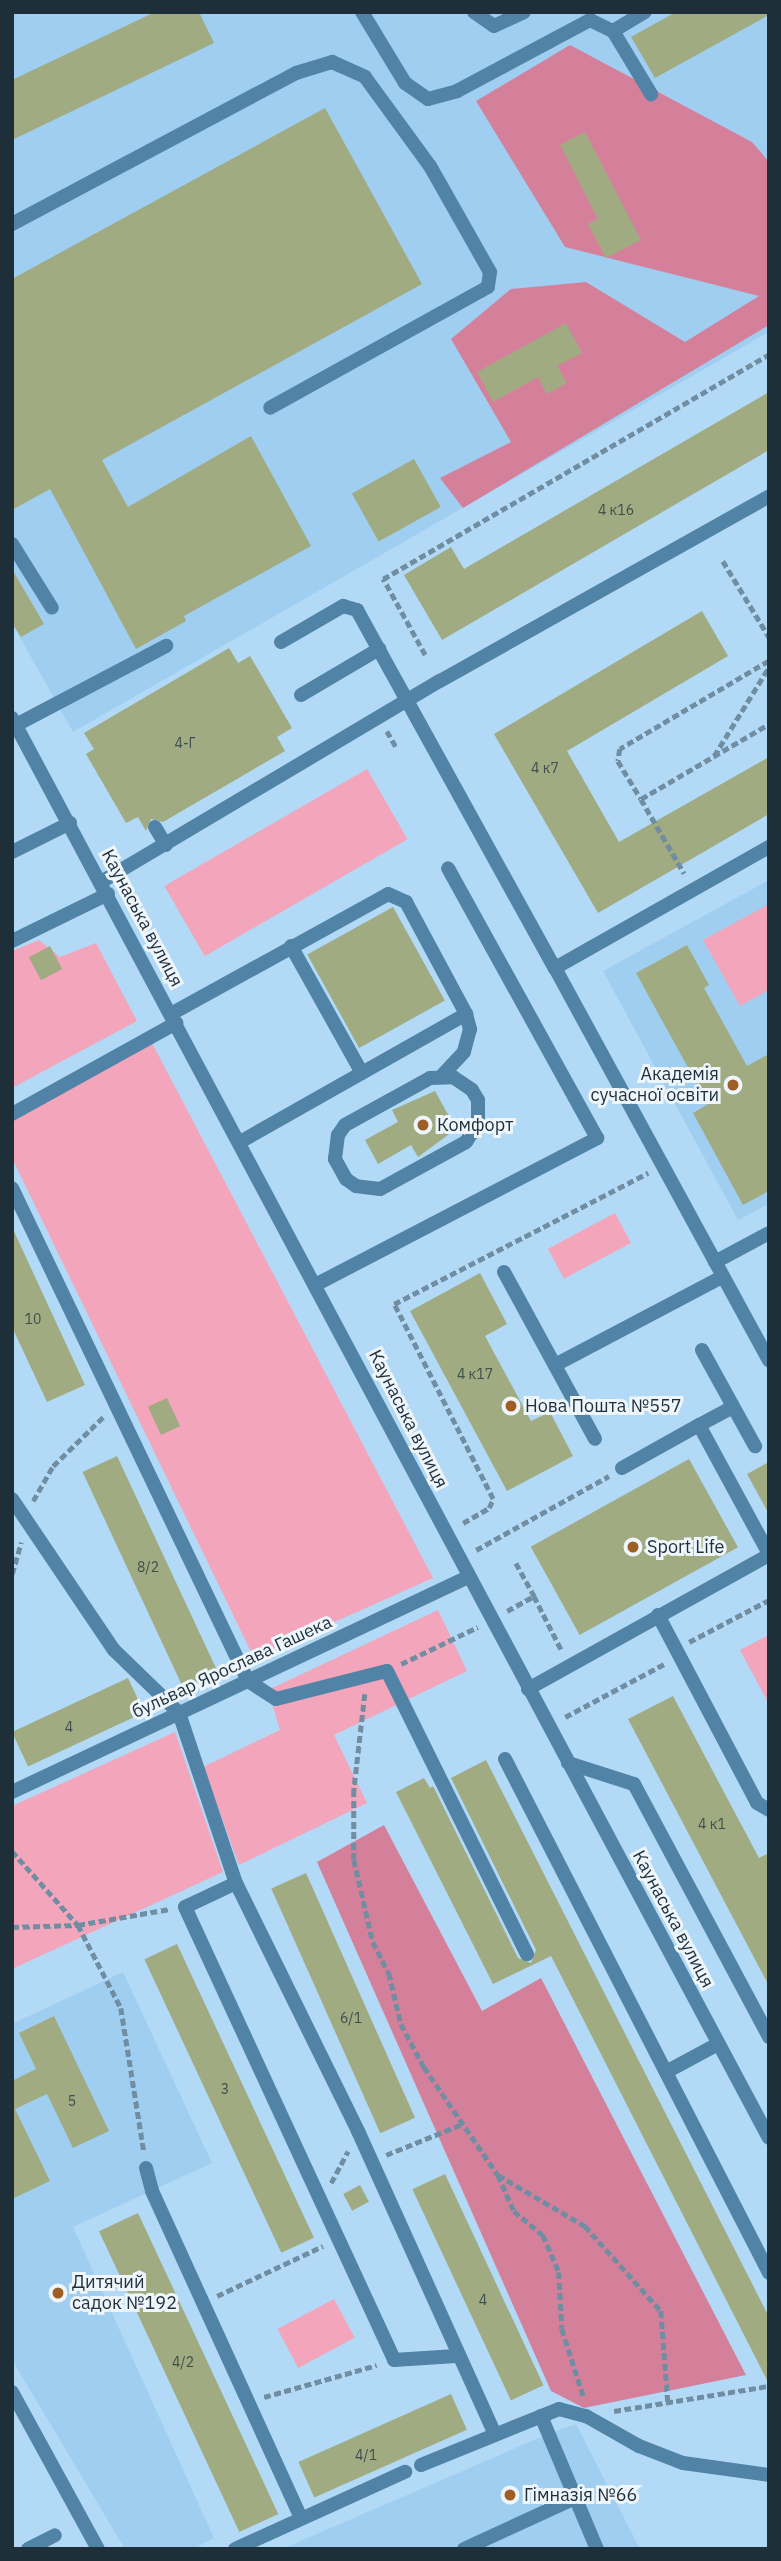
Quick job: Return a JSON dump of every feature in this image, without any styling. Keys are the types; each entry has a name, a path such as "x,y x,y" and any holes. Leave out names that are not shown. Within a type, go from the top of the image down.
{"street":[{"path":"362,12 405,83 428,99 457,91 590,20 613,31 651,94"},
{"path":"474,12 494,26 524,12"},
{"path":"613,31 645,12"},
{"path":"12,224 296,73 331,62 365,77 430,166 490,272 488,287 270,408"},
{"path":"12,941 104,888 166,845 408,700 769,496"},
{"path":"12,544 52,608"},
{"path":"281,642 349,604 357,610 769,1361"},
{"path":"14,721 166,646"},
{"path":"301,695 379,649"},
{"name":"Каунаська вулиця","path":"14,721 317,1284 468,1577 769,2138"},
{"path":"12,852 70,823"},
{"path":"155,827 166,845"},
{"path":"555,968 769,847"},
{"path":"317,1284 597,1138 448,868"},
{"path":"12,1114 290,946 377,897 398,896 410,909 466,1014 470,1029 464,1052 442,1076 345,1125 338,1135 335,1159 346,1179 356,1186 380,1189 474,1133 478,1100 464,1082 442,1076"},
{"path":"290,946 362,1073"},
{"path":"240,1142 466,1014"},
{"path":"12,1188 113,1406 248,1681 276,1699 387,1671 527,1954"},
{"path":"715,1262 769,1233"},
{"path":"504,1272 595,1439"},
{"path":"555,1365 722,1277"},
{"path":"702,1350 755,1446"},
{"path":"622,1468 733,1407"},
{"path":"528,1689 769,1555 699,1425"},
{"path":"12,1499 114,1650 179,1713 236,1883 358,2131 456,2356 495,2434"},
{"name":"бульвар Ярослава Гашека","path":"12,1793 468,1577"},
{"path":"658,1615 757,1803 769,1810"},
{"path":"505,1759 769,2273"},
{"path":"568,1763 634,1784 769,2037"},
{"path":"236,1883 185,1907 323,2200 394,2360 456,2356"},
{"path":"666,2072 718,2044"},
{"path":"146,2168 152,2191 300,2516"},
{"path":"12,2392 98,2549"},
{"path":"421,2465 559,2409 586,2416 639,2446 684,2463 769,2475"},
{"path":"541,2416 597,2549"},
{"path":"235,2549 300,2516 405,2472"},
{"path":"464,2549 575,2498"},
{"path":"28,2549 55,2535"}],"path":[{"path":"425,655 383,579 769,354"},
{"path":"723,561 769,637"},
{"path":"684,873 618,761 620,749 769,661"},
{"path":"713,758 769,667"},
{"path":"642,799 769,724"},
{"path":"463,1523 489,1508 493,1499 394,1304 655,1170"},
{"path":"12,1574 19,1561 24,1516 53,1466 113,1406"},
{"path":"476,1550 622,1468"},
{"path":"516,1563 562,1652"},
{"path":"387,1671 534,1596"},
{"path":"365,1691 354,1790 354,1860 359,1896 373,1942 389,1972 401,2024 460,2125 498,2175 514,2211 543,2235 559,2272 562,2329 585,2400 586,2416 769,2386"},
{"path":"12,1851 78,1925 121,2008 146,2168"},
{"path":"12,1927 78,1925 185,1907"},
{"path":"371,2161 460,2125"},
{"path":"323,2200 358,2131"},
{"path":"498,2175 585,2226 661,2311 668,2403"},
{"path":"204,2302 340,2239"},
{"path":"248,2402 394,2360"}],"shaded area":[{"path":"12,12 769,12 769,332 73,732 12,623"},
{"path":"570,45 752,142 769,162 769,325 463,508 440,478 511,442 451,339 511,289 586,282 685,342 759,296 565,247 476,101"},
{"path":"367,769 408,839 205,956 164,886"},
{"path":"769,880 769,1204 738,1220 603,971"},
{"path":"769,904 769,990 740,1006 703,940"},
{"path":"39,940 60,957 96,943 137,1021 12,1088 12,951"},
{"path":"152,1043 433,1578 254,1658 12,1158 12,1117"},
{"path":"615,1213 631,1243 564,1279 548,1249"},
{"path":"438,1610 467,1671 334,1735 367,1803 239,1865 203,1767 280,1730 268,1690"},
{"path":"769,1635 769,1704 740,1650"},
{"path":"175,1732 223,1872 12,1969 12,1806"},
{"path":"384,1825 482,2011 541,1978 746,2375 584,2408 551,2391 317,1862"},
{"name":"Дитячий садок №192","path":"123,1972 212,2163 73,2227 214,2538 193,2549 125,2549 12,2360 12,2024"},
{"path":"334,2299 355,2338 298,2368 277,2329"},
{"name":"Гімназія №66","path":"576,2424 640,2549 282,2549 548,2434"}],"building":[{"path":"155,12 199,12 214,43 12,140 12,80"},
{"path":"676,12 769,12 769,15 655,78 631,37"},
{"path":"325,108 422,284 102,460 128,507 251,436 311,546 184,616 186,621 136,649 50,489 12,510 12,279"},
{"path":"585,132 641,240 606,258 588,224 598,219 560,145"},
{"path":"566,323 582,353 557,366 567,383 547,394 538,377 493,402 477,372"},
{"path":"769,392 769,450 442,640 404,575 451,547 464,569"},
{"path":"414,459 441,507 379,542 352,493"},
{"path":"12,569 44,624 21,637 12,623"},
{"path":"702,611 728,656 567,751 619,842 769,757 769,814 598,913 494,734"},
{"path":"229,648 238,663 250,656 292,728 277,737 285,751 163,822 151,819 146,831 138,817 126,823 86,754 94,749 84,733"},
{"path":"393,907 445,1001 359,1048 307,955"},
{"name":"Академія сучасної освіти","path":"687,945 709,985 704,988 747,1066 769,1054 769,1191 743,1205 693,1113 708,1104 636,973"},
{"path":"50,946 62,969 41,980 29,957"},
{"name":"Комфорт","path":"435,1091 456,1129 418,1157 411,1145 378,1164 365,1140 398,1122 392,1110"},
{"path":"12,1227 85,1385 47,1402 12,1327"},
{"path":"480,1273 507,1324 485,1336 531,1421 550,1412 573,1456 507,1491 410,1311"},
{"path":"167,1398 180,1426 161,1435 148,1407"},
{"path":"117,1456 218,1673 184,1689 83,1472"},
{"path":"689,1459 738,1547 580,1635 531,1547"},
{"path":"769,1462 769,1514 747,1474"},
{"path":"128,1678 144,1712 28,1767 12,1732"},
{"path":"673,1696 759,1858 769,1853 769,1986 628,1719"},
{"path":"486,1760 769,2317 769,2384 551,1956 493,1984 396,1792 424,1778 430,1788 433,1786 518,1958 531,1963 536,1950 451,1778"},
{"path":"306,1873 415,2118 380,2133 271,1888"},
{"path":"177,1944 314,2238 281,2253 144,1959"},
{"path":"54,2016 109,2131 73,2148 47,2094 15,2109 50,2181 12,2199 12,2081 36,2069 19,2033"},
{"path":"445,2174 543,2385 511,2400 412,2189"},
{"path":"360,2185 369,2202 352,2211 343,2194"},
{"path":"138,2213 278,2514 239,2532 99,2231"},
{"path":"451,2394 467,2430 314,2498 298,2462"}],"place":[{"name":"Академія сучасної освіти","path":"733,1085"},
{"name":"Комфорт","path":"423,1125"},
{"name":"Нова Пошта №557","path":"511,1406"},
{"name":"Sport Life","path":"633,1547"},
{"name":"Дитячий садок №192","path":"58,2293"},
{"name":"Гімназія №66","path":"510,2495"}]}
